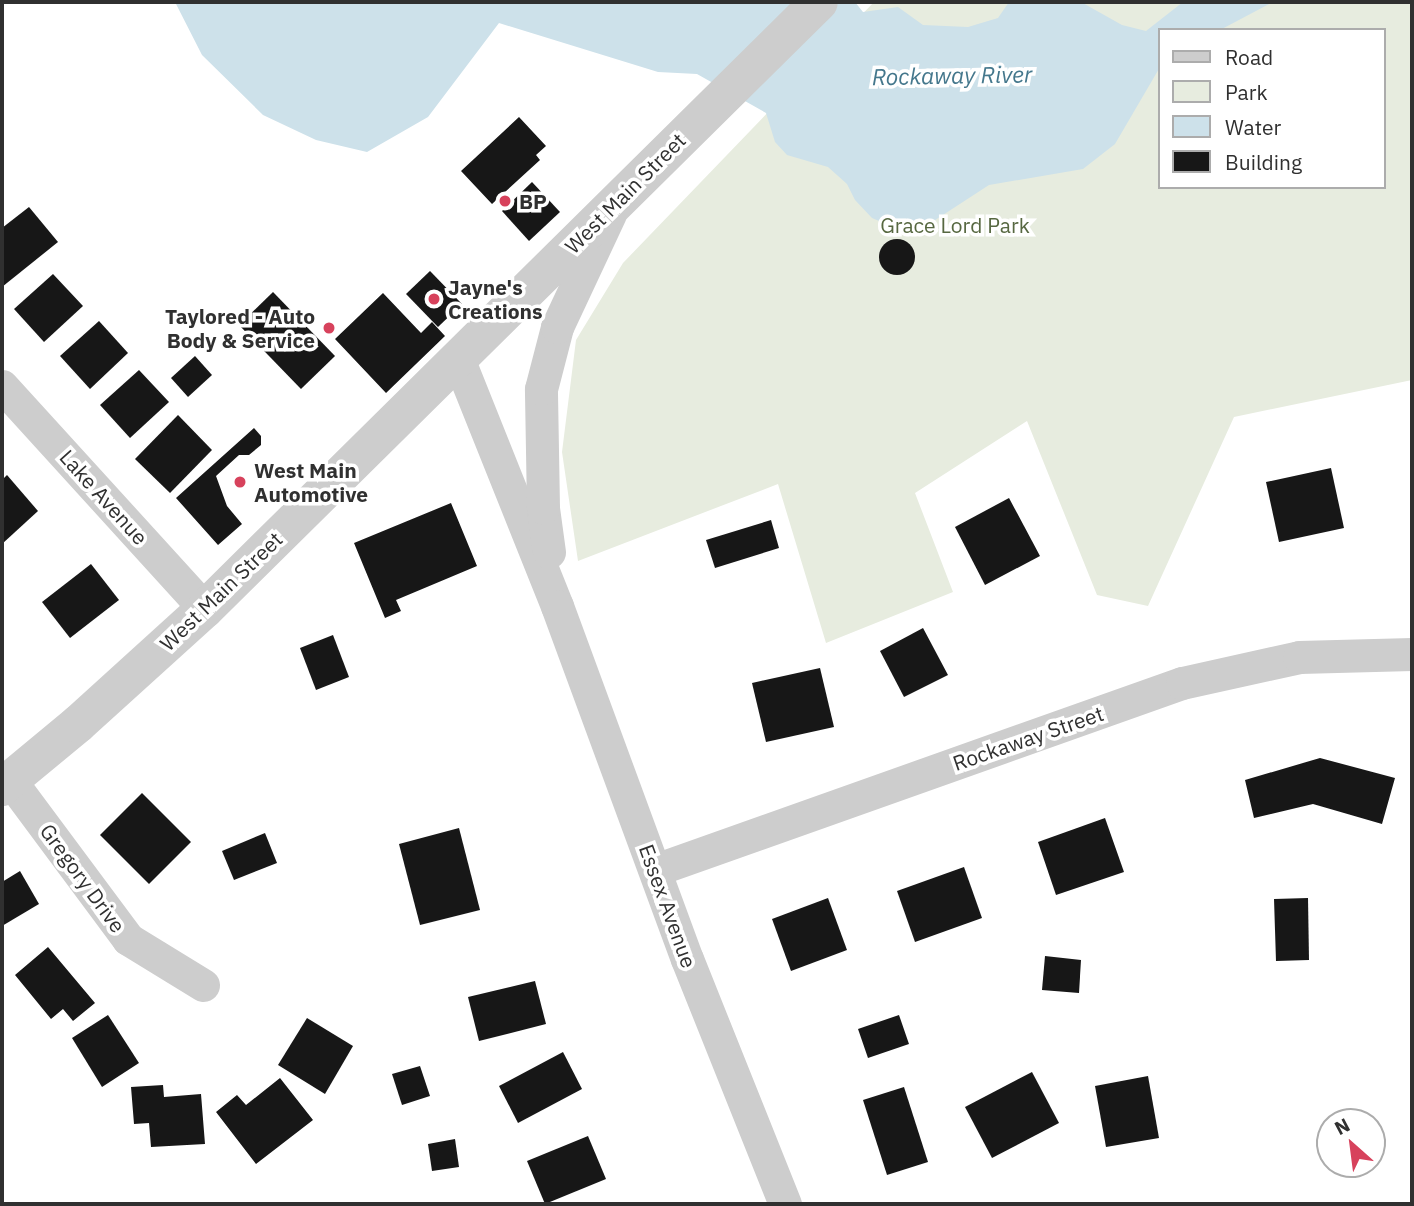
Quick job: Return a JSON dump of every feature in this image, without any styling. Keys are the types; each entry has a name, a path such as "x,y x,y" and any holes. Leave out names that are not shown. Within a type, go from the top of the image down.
{"street":[{"name":"West Main Street","path":"6,783 78,724 205,609 459,360 617,198 819,2"},
{"name":"Essex Avenue","path":"557,606 543,508 541,389 558,327 617,198"},
{"name":"Essex Avenue","path":"459,360 557,606 654,870 785,1204"},
{"name":"Lake Avenue","path":"2,386 205,609"},
{"name":"Rockaway Street","path":"654,870 1182,683 1299,657 1412,654"},
{"name":"Gregory Drive","path":"6,783 128,939 203,985"}],"green space":[{"name":"Grace Lord Park","path":"874,2 1412,2 1412,380 1234,417 1148,606 1097,595 1027,421 915,493 953,592 826,643 778,484 578,561 562,452 576,340 623,263"}],"water":[{"name":"Rockaway River","path":"175,2 855,2 863,12 898,7 923,25 968,27 998,18 1009,2 1081,2 1122,25 1146,31 1183,2 1273,2 1224,28 1158,28 1158,70 1115,144 1083,169 989,185 926,226 898,229 872,218 855,200 847,184 828,167 787,155 775,142 766,113 697,74 658,72 499,23 428,117 367,152 316,140 263,115 202,55"}],"building":[{"path":"519,117 546,146 536,155 540,160 492,204 461,171"},
{"path":"532,182 560,212 529,241 502,211"},
{"path":"29,207 58,242 2,287 2,228"},
{"path":"897,239 910,244 915,257 910,270 897,275 884,270 879,257 884,244"},
{"name":"Jayne's Creations","path":"430,271 462,304 438,327 406,294"},
{"path":"53,274 83,306 44,342 14,309"},
{"path":"273,292 335,356 301,389 239,325"},
{"path":"383,293 421,333 432,322 445,336 386,393 335,339"},
{"path":"99,321 128,353 90,389 60,356"},
{"path":"195,356 212,375 188,397 171,378"},
{"path":"139,370 169,402 130,438 100,405"},
{"path":"178,415 212,450 170,493 135,459"},
{"path":"254,428 261,436 261,445 249,455 239,455 216,476 227,506 242,524 218,545 176,498"},
{"path":"1331,468 1344,528 1279,542 1266,482"},
{"path":"7,475 38,511 2,544 2,480"},
{"path":"1009,498 1040,556 985,585 955,527"},
{"path":"451,503 477,566 396,600 401,611 385,618 354,543"},
{"path":"771,520 779,548 715,568 706,540"},
{"path":"91,564 119,600 70,638 42,602"},
{"path":"923,628 948,675 904,697 880,651"},
{"path":"333,635 349,677 316,690 300,648"},
{"path":"820,668 834,727 766,742 752,683"},
{"path":"1320,758 1395,778 1382,824 1313,804 1254,818 1245,780"},
{"path":"142,793 191,842 149,884 100,835"},
{"path":"1105,818 1124,872 1056,895 1038,842"},
{"path":"459,828 480,910 420,925 399,844"},
{"path":"265,833 277,863 234,880 222,851"},
{"path":"964,867 982,918 915,942 897,891"},
{"path":"20,871 39,904 2,926 2,882"},
{"path":"828,898 847,950 791,971 772,919"},
{"path":"1308,898 1309,960 1276,961 1274,899"},
{"path":"48,947 95,1003 73,1021 63,1009 51,1019 15,975"},
{"path":"1045,956 1081,960 1079,993 1042,990"},
{"path":"535,981 546,1024 479,1041 468,997"},
{"path":"108,1015 139,1063 102,1087 72,1038"},
{"path":"899,1015 909,1044 868,1058 858,1029"},
{"path":"307,1018 353,1046 325,1094 278,1065"},
{"path":"563,1052 582,1089 518,1123 499,1086"},
{"path":"420,1066 430,1096 402,1105 392,1074"},
{"path":"1032,1072 1059,1123 992,1158 965,1107"},
{"path":"1148,1076 1159,1138 1106,1147 1095,1086"},
{"path":"280,1078 313,1120 256,1164 216,1112 237,1095 246,1105"},
{"path":"163,1085 164,1097 201,1094 205,1144 151,1147 149,1123 134,1124 131,1087"},
{"path":"904,1087 928,1162 887,1175 863,1100"},
{"path":"588,1136 606,1179 545,1204 527,1161"},
{"path":"455,1139 459,1167 432,1171 428,1144"}],"place":[{"name":"BP","path":"505,201"},
{"name":"Jayne's Creations","path":"434,299"},
{"name":"Taylored - Auto Body & Service","path":"329,328"},
{"name":"West Main Automotive","path":"240,482"}]}
